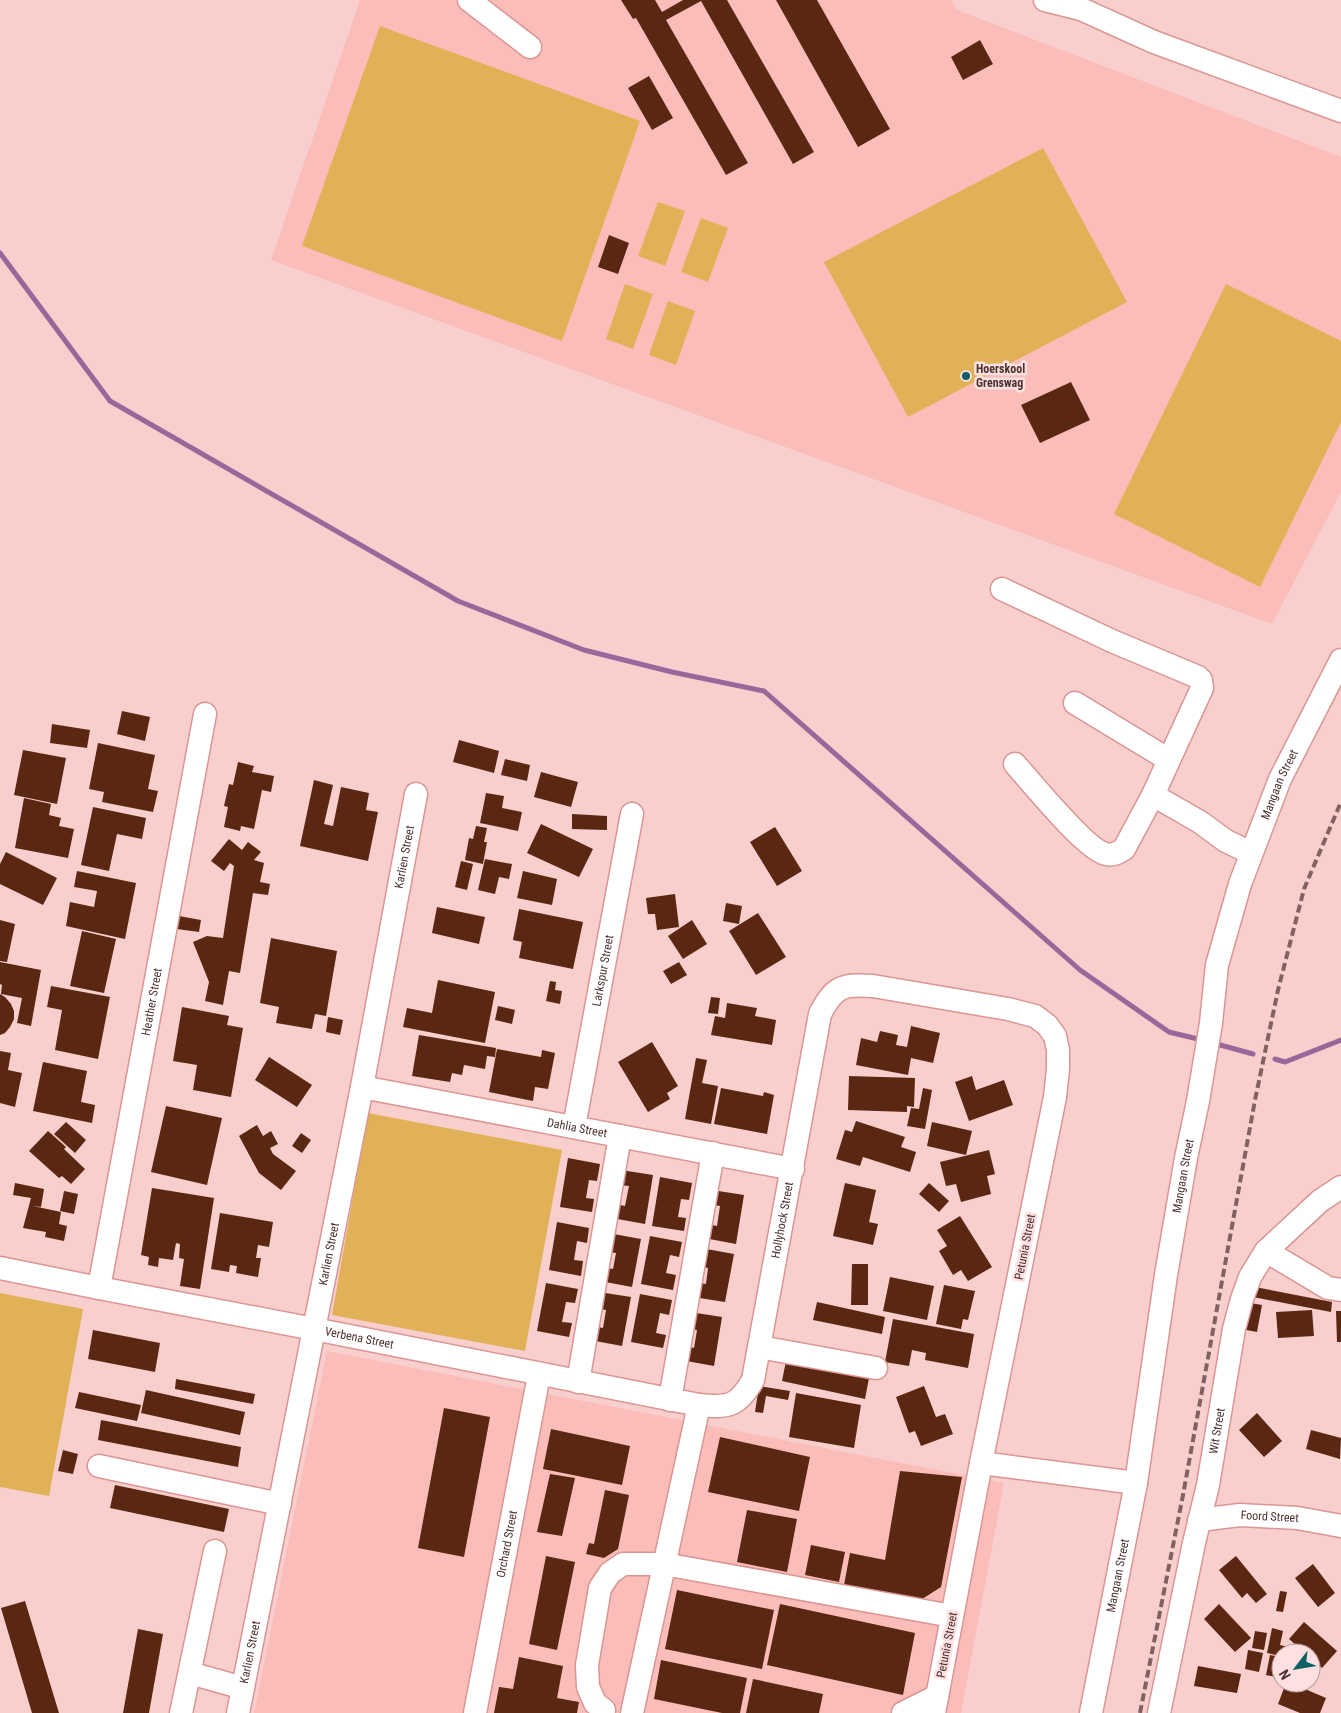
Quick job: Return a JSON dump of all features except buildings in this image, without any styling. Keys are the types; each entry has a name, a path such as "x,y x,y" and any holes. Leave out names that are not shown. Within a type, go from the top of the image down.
{"street":[{"path":"469,0 530,47"},
{"path":"1045,0 1082,4 1154,42 1341,111"},
{"path":"1002,589 1112,641 1185,670 1201,680 1202,688 1153,795 1124,849 1117,854 1106,854 1093,848 1073,830 1015,764"},
{"name":"Mangaan Street","path":"1091,1713 1136,1483 1166,1275 1198,1101 1217,965 1240,884 1280,779 1341,660"},
{"path":"1075,703 1169,760"},
{"name":"Heather Street","path":"99,1288 204,714"},
{"name":"Karlien Street","path":"238,1713 362,1087 416,794"},
{"path":"1153,795 1200,822 1226,841 1251,853"},
{"name":"Larkspur Street","path":"574,1127 632,814"},
{"name":"Petunia Street","path":"820,1014 827,1000 835,992 845,987 856,985 873,986 1008,1009 1035,1016 1055,1036 1058,1050 1055,1097 981,1463 936,1704"},
{"name":"Hollyhock Street","path":"709,1406 735,1403 744,1396 753,1380 820,1014"},
{"name":"Dahlia Street","path":"362,1087 793,1169"},
{"path":"578,1382 620,1136"},
{"path":"670,1400 713,1153"},
{"name":"Wit Street","path":"1160,1713 1199,1520 1212,1466 1234,1329 1242,1299 1250,1277 1266,1252 1320,1201 1341,1187"},
{"path":"1266,1252 1328,1288 1341,1290"},
{"name":"Verbena Street","path":"0,1268 540,1375 709,1406"},
{"path":"759,1347 876,1368"},
{"name":"Orchard Street","path":"475,1713 540,1375"},
{"path":"632,1713 664,1564 709,1406"},
{"path":"981,1463 1136,1483"},
{"path":"99,1466 280,1504"},
{"name":"Foord Street","path":"1199,1520 1240,1515 1297,1518 1341,1526"},
{"path":"181,1713 215,1551"},
{"path":"609,1712 595,1703 588,1687 587,1665 600,1588 610,1573 623,1564 664,1564 952,1616"},
{"path":"190,1673 243,1688"},
{"path":"903,1713 936,1704"}],"shaded area":[{"name":"Hoerskool Grenswag","path":"360,0 952,0 957,10 1341,157 1341,492 1272,624 271,260"},
{"path":"380,26 640,121 562,341 302,246"},
{"path":"1043,148 1127,302 908,417 824,262"},
{"path":"658,202 685,211 665,266 638,256"},
{"path":"701,218 728,228 708,282 681,272"},
{"path":"625,284 653,294 633,349 606,339"},
{"path":"1226,284 1341,341 1341,422 1260,587 1114,514"},
{"path":"668,301 695,311 676,365 649,355"},
{"path":"368,1113 562,1150 525,1351 332,1315"},
{"path":"0,1293 83,1309 49,1496 0,1487"},
{"path":"327,1351 1004,1483 961,1713 254,1713"}],"waterway":[{"path":"0,253 110,401 458,601 584,650 672,672 764,691 1080,970 1169,1032 1202,1040"},
{"path":"1275,1059 1285,1062 1341,1040"},
{"path":"1213,1043 1253,1054"}],"railway":[{"path":"1140,1713 1183,1495 1255,1100 1278,990 1304,889 1341,802"}],"place":[{"name":"Hoerskool Grenswag","path":"966,376"}]}
